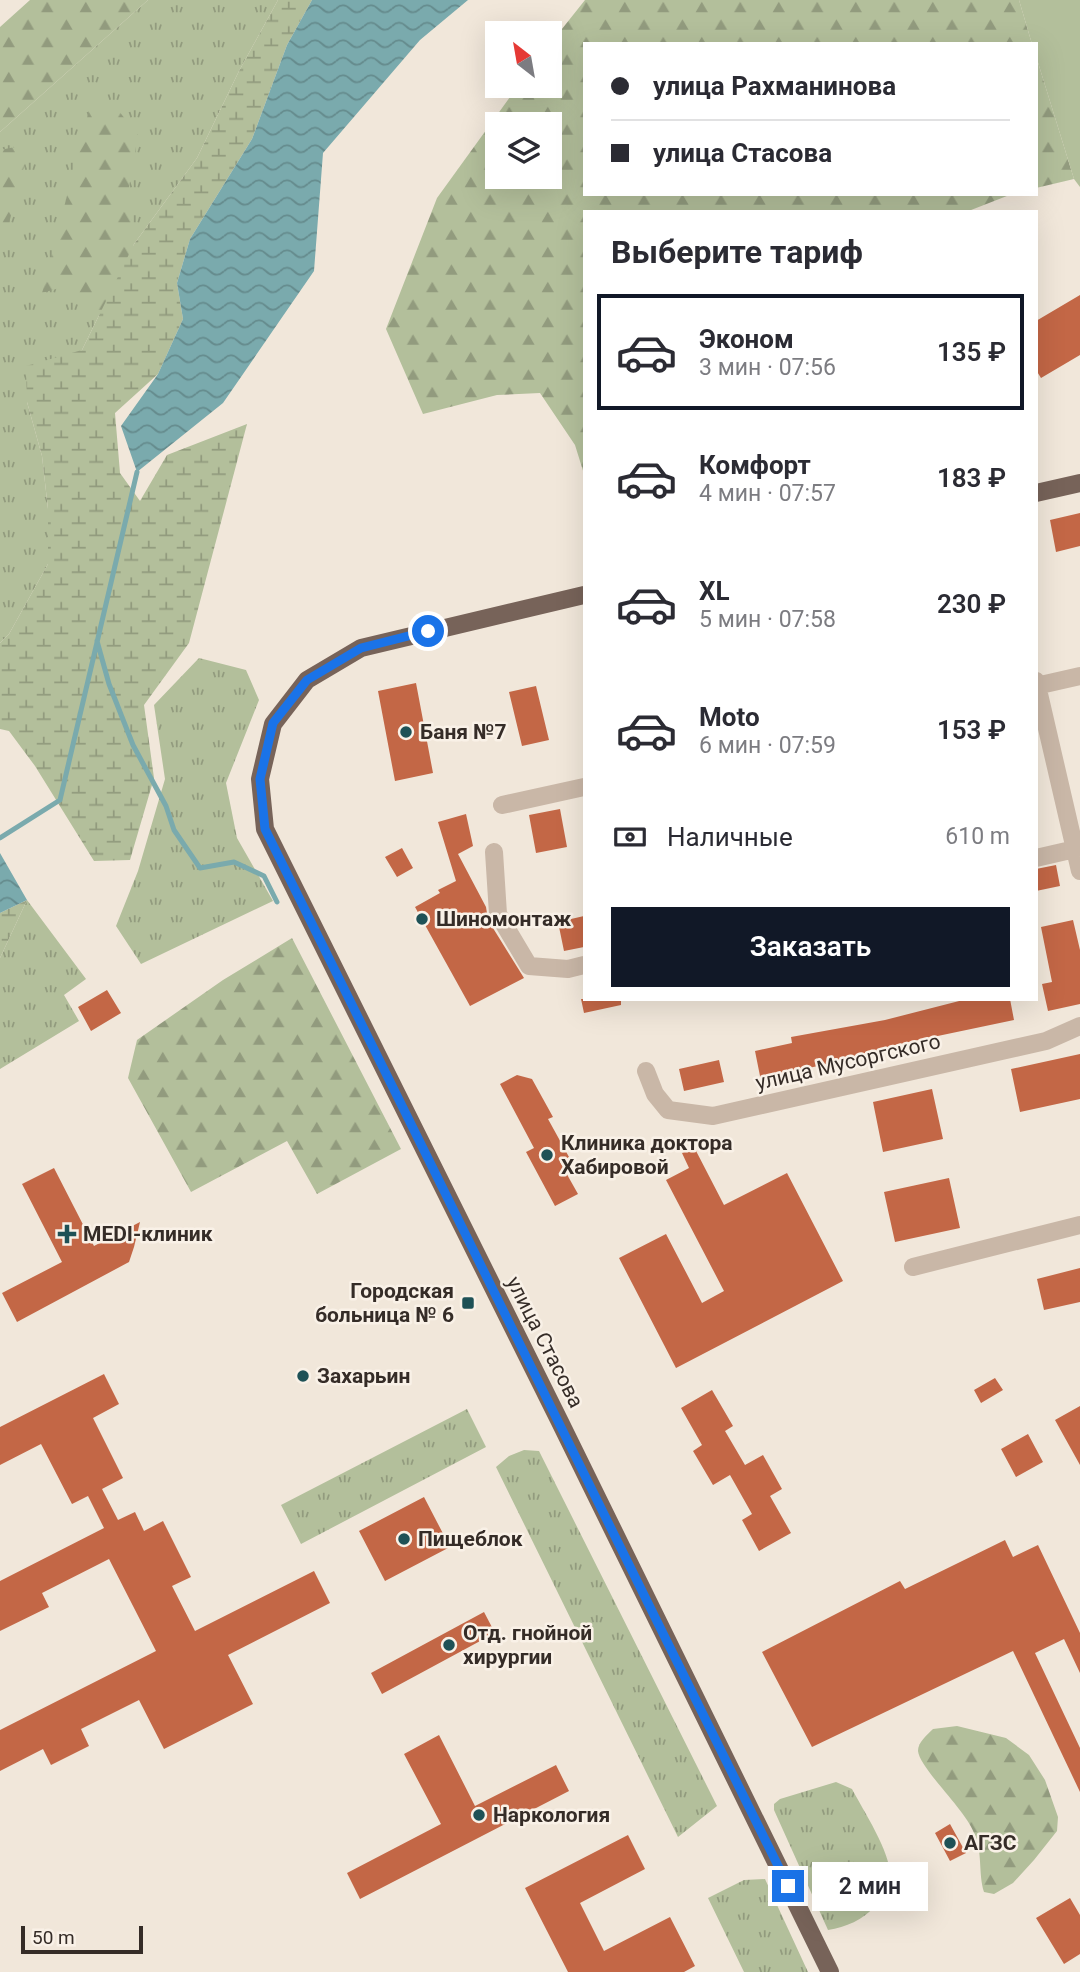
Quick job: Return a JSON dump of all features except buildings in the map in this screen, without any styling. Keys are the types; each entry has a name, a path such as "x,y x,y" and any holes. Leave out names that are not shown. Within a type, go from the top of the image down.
{"main road":[{"path":"1038,493 1080,483"},
{"name":"улица Стасова","path":"583,595 361,648 307,680 273,723 260,779 265,829 584,1469 830,1972"}],"street":[{"path":"1038,684 1080,676"},
{"path":"1038,692 1080,871"},
{"path":"502,805 583,787"},
{"path":"1038,858 1075,849"},
{"path":"494,852 498,914 529,966 568,969 583,965"},
{"name":"улица Мусоргского","path":"646,1071 655,1094 668,1110 713,1116 1046,1041 1080,1026"},
{"path":"914,1266 1080,1224"}],"green space":[{"path":"30,0 148,0 0,132 0,27"},
{"path":"148,0 278,0 239,71 197,158 134,244 82,350 27,402 42,456 48,509 48,564 9,634 0,643 0,132"},
{"path":"278,0 312,0 287,45 252,139 190,239 177,283 183,319 158,374 115,413 120,473 140,501 167,455 247,424 189,643 144,705 154,778 130,860 94,861 35,766 9,731 0,729 0,643 9,634 48,564 48,509 42,456 27,402 26,366 82,350 134,244 197,158 239,71"},
{"path":"585,0 1019,0 1031,42 583,42 583,196 1007,196 971,210 583,210 583,471 575,445 540,393 497,395 423,414 386,329 437,198 485,132 485,189 562,189 562,112 499,112 509,98 562,98 562,29"},
{"path":"1019,0 1080,0 1080,187 1074,179 1038,62 1038,42 1031,42"},
{"path":"1038,62 1074,179 1038,188"},
{"path":"114,105 138,135 128,193 135,276 114,327 81,298 63,287 42,293 89,110"},
{"path":"30,144 0,257 0,150"},
{"path":"199,658 246,670 259,700 226,783 237,838 273,901 141,964 116,926 138,871 165,779 154,705"},
{"path":"27,900 86,979 64,995 79,1021 0,1069 0,958"},
{"path":"27,900 0,958 0,913"},
{"path":"292,938 401,1149 317,1194 287,1141 191,1192 128,1078 137,1040 223,980"},
{"path":"467,1409 486,1447 301,1544 281,1505"},
{"path":"524,1450 539,1451 717,1806 678,1837 496,1467 509,1456"},
{"path":"957,1726 1006,1738 1029,1755 1045,1780 1058,1817 1057,1831 1034,1860 1013,1883 994,1894 984,1892 979,1848 969,1823 926,1768 918,1751 921,1742 933,1729"},
{"path":"836,1782 852,1789 871,1822 888,1861 890,1883 875,1906 860,1919 828,1930 774,1810 774,1804 780,1799"},
{"path":"765,1879 808,1972 744,1972 708,1898 744,1880"}],"water":[{"path":"312,0 468,0 420,40 323,153 314,271 223,403 137,472 121,426 158,374 183,319 177,283 190,239 252,139 287,45"},
{"path":"0,853 27,900 0,913"}],"waterway":[{"path":"0,838 60,800 137,472"},
{"path":"97,641 109,684 133,745 166,806 174,830 200,868 234,862 264,876 277,902"}],"place":[{"name":"Баня №7","path":"406,732"},
{"name":"Шиномонтаж","path":"422,919"},
{"name":"Клиника доктора Хабировой","path":"547,1155"},
{"name":"MEDI-клиник","path":"67,1234"},
{"name":"Городская больница № 6","path":"468,1303"},
{"name":"Захарьин","path":"303,1376"},
{"name":"Пищеблок","path":"404,1539"},
{"name":"Отд. гнойной хирургии","path":"449,1645"},
{"name":"Наркология","path":"479,1815"},
{"name":"АГЗС","path":"950,1843"}],"route":[{"path":"428,631 361,648 307,680 273,723 260,779 265,829 788,1886"}]}
